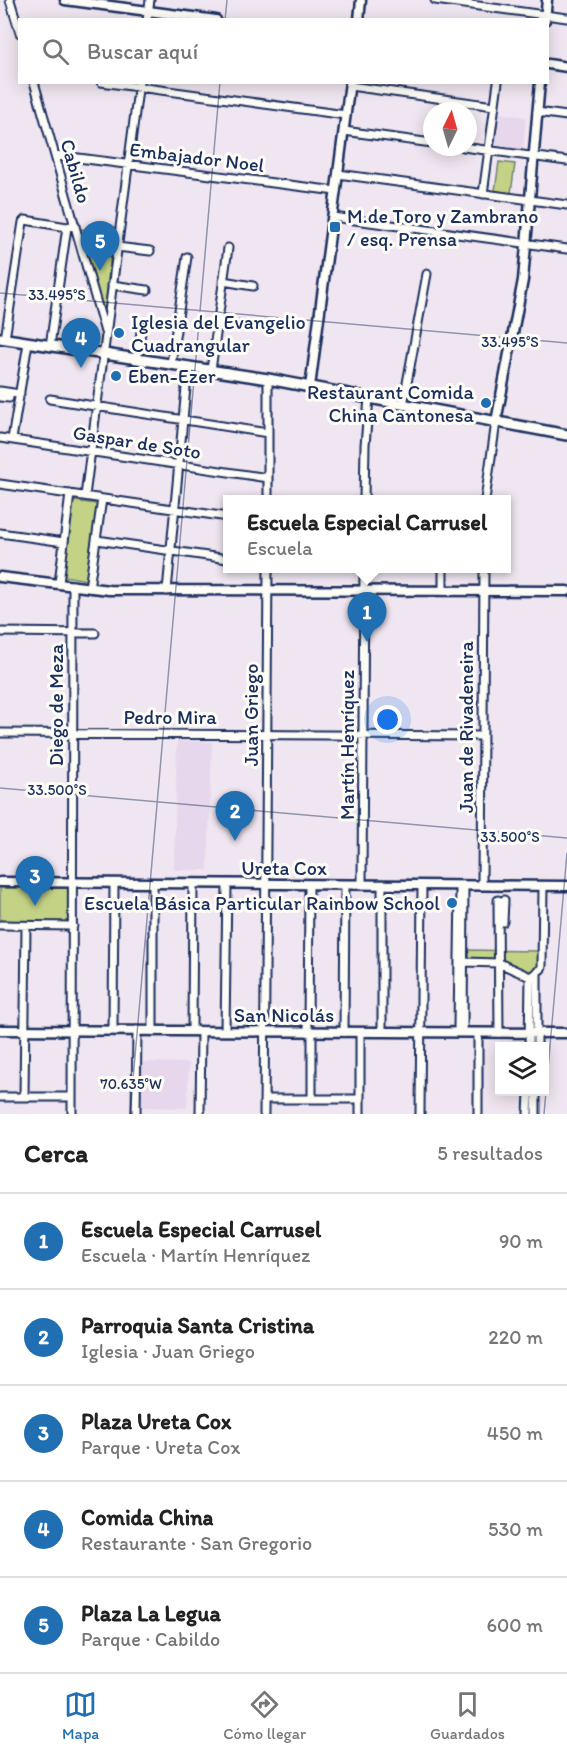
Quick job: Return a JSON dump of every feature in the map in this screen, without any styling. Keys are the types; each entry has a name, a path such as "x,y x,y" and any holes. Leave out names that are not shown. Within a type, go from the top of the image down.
{"main road":[{"path":"3,339 268,379 567,435"}],"street":[{"path":"10,0 18,26"},
{"path":"65,0 148,15 189,18"},
{"path":"148,15 150,0"},
{"path":"359,18 361,0"},
{"path":"435,0 546,17 567,18"},
{"path":"546,17 547,0"},
{"path":"549,64 567,67"},
{"name":"Cabildo","path":"35,84 55,155 71,226 106,337"},
{"path":"310,387 350,84 494,106"},
{"path":"483,194 498,84"},
{"path":"486,495 496,422 521,290 540,84"},
{"path":"85,496 139,85 346,115"},
{"path":"537,112 567,116"},
{"path":"344,131 423,142"},
{"path":"477,149 567,161"},
{"name":"Embajador Noel","path":"55,155 336,191"},
{"path":"338,174 567,205"},
{"path":"333,217 567,249"},
{"path":"3,339 23,222 71,226 50,346"},
{"path":"117,247 150,251"},
{"path":"211,370 228,248"},
{"path":"171,364 187,257"},
{"path":"403,405 427,274"},
{"path":"223,281 254,286"},
{"path":"112,285 147,290"},
{"path":"218,322 253,327"},
{"path":"137,359 142,325"},
{"path":"12,440 28,343"},
{"path":"167,591 188,366"},
{"path":"268,379 268,495"},
{"path":"0,391 20,394"},
{"path":"0,397 9,398"},
{"path":"364,495 369,398"},
{"path":"50,399 268,433"},
{"name":"Gaspar de Soto","path":"1,439 268,478"},
{"path":"0,484 223,516"},
{"path":"59,583 70,494"},
{"path":"89,588 102,499"},
{"path":"0,533 64,542"},
{"path":"97,540 223,558"},
{"name":"Juan Griego","path":"264,1114 268,573"},
{"name":"Martín Henríquez","path":"362,885 364,573"},
{"path":"443,573 443,591"},
{"name":"Juan de Rivadeneira","path":"482,885 484,573"},
{"path":"0,577 110,590 567,591"},
{"name":"Diego de Meza","path":"72,1114 73,585"},
{"path":"0,632 94,633"},
{"name":"Pedro Mira","path":"0,733 483,736"},
{"name":"Ureta Cox","path":"0,882 567,886"},
{"path":"113,1030 114,883"},
{"path":"153,884 153,1031"},
{"path":"193,884 200,1114"},
{"path":"227,1031 228,884"},
{"path":"308,885 308,1032 312,1099"},
{"path":"344,1032 345,885"},
{"path":"382,885 382,1032"},
{"path":"420,1114 422,885"},
{"path":"460,1032 464,962 462,885"},
{"path":"460,1032 462,885"},
{"path":"536,1042 533,1033 533,975 542,966 543,886"},
{"path":"499,1033 501,900"},
{"path":"0,926 73,926"},
{"path":"24,1097 26,926"},
{"path":"464,962 500,963 533,975"},
{"name":"San Nicolás","path":"0,1030 567,1033"},
{"path":"136,1030 136,1114"},
{"path":"360,1032 360,1114"},
{"path":"478,1033 478,1114"},
{"path":"530,1042 533,1033"},
{"path":"528,1114 529,1096"},
{"path":"536,1096 536,1114"},
{"path":"0,1097 72,1097"},
{"path":"264,1099 360,1099"}],"shaded area":[{"path":"498,113 526,117 523,150 493,147"},
{"path":"177,741 212,742 208,870 174,870"},
{"path":"142,1062 189,1063 187,1108 141,1107"}],"green space":[{"path":"499,162 515,164 511,193 495,191"},
{"path":"80,229 113,233 105,308 102,312"},
{"path":"73,501 98,504 87,580 64,576"},
{"path":"0,887 69,888 70,924 0,923"},
{"path":"465,950 541,951 540,967 529,976 500,961 465,961"}],"place":[{"name":"M.de Toro y Zambrano / esq. Prensa","path":"335,227"},
{"name":"Plaza La Legua","path":"100,271"},
{"name":"Iglesia del Evangelio Cuadrangular","path":"119,333"},
{"name":"Comida China","path":"81,368"},
{"name":"Eben-Ezer","path":"116,376"},
{"name":"Restaurant Comida China Cantonesa","path":"486,403"},
{"name":"Escuela Especial Carrusel","path":"367,642"},
{"name":"Parroquia Santa Cristina","path":"235,841"},
{"name":"Escuela Básica Particular Rainbow School","path":"452,903"},
{"name":"Plaza Ureta Cox","path":"35,906"}]}
